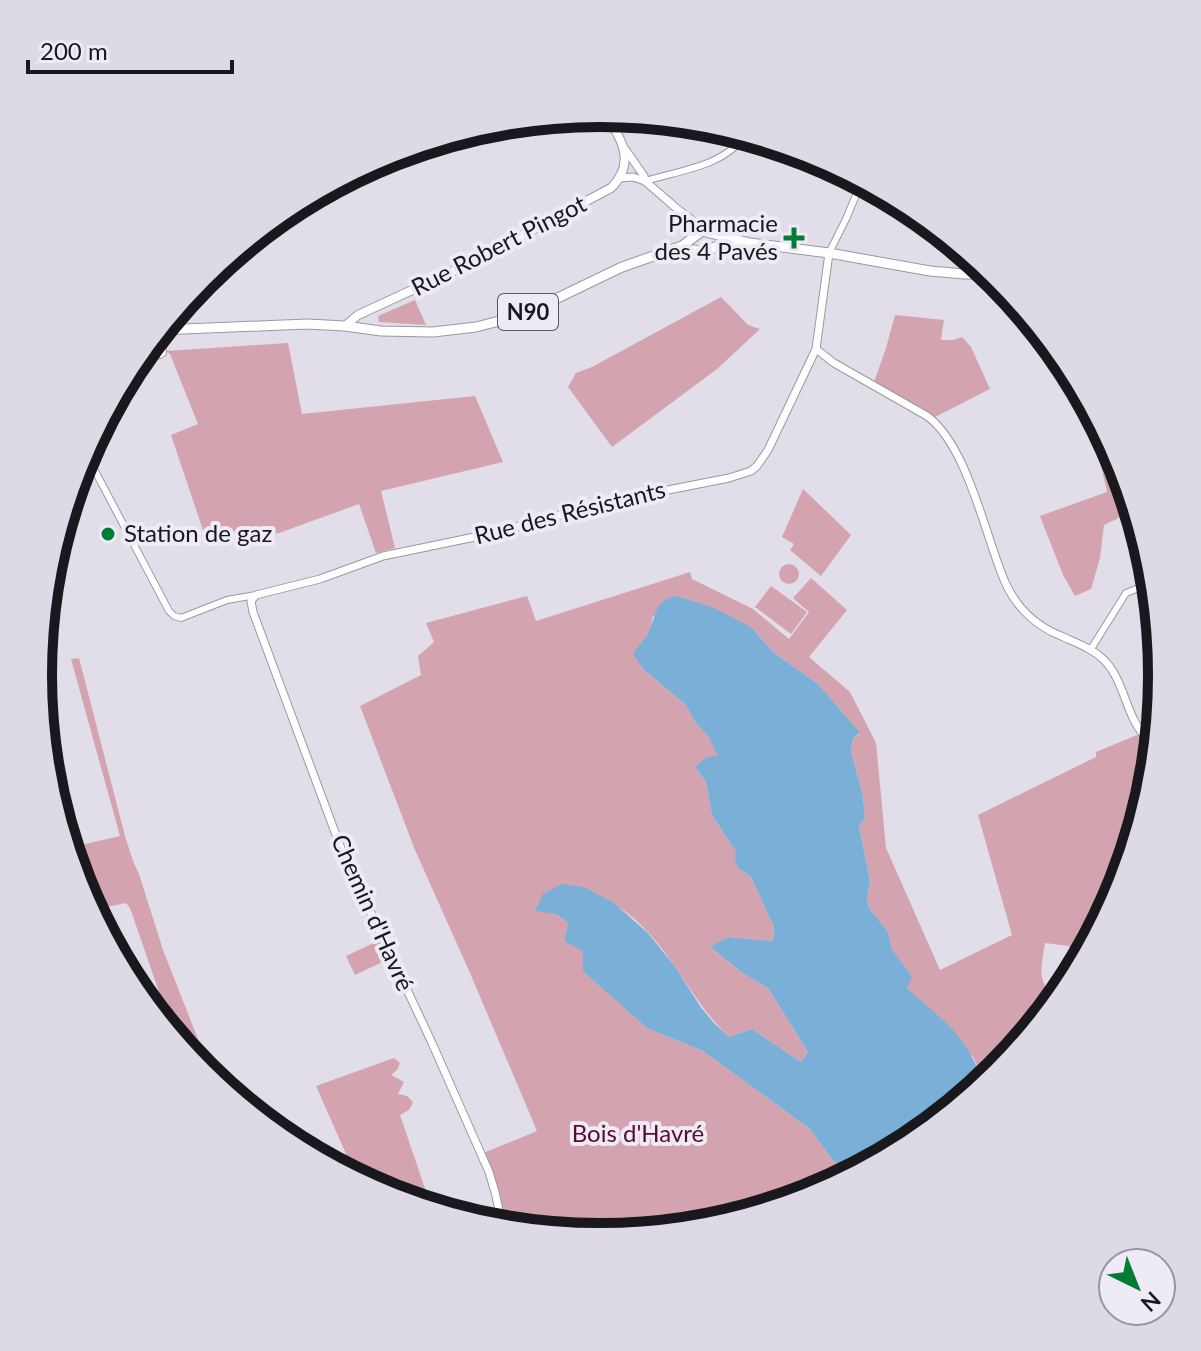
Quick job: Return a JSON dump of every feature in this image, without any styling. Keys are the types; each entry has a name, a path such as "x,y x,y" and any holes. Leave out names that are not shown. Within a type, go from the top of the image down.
{"main road":[{"path":"613,127 623,145 625,161 619,178"},
{"name":"Rue Robert Pingot","path":"345,326 358,315 462,267 600,195 619,178"},
{"path":"750,243 723,245 701,252 695,246 695,237 702,231 750,243 930,271 973,274"},
{"path":"710,233 714,241 712,249"},
{"name":"N90","path":"175,329 307,324 433,332 476,327 522,314 622,267 682,246 695,237"},
{"name":"N90","path":"664,253 701,252"}],"street":[{"path":"623,145 645,181"},
{"path":"645,181 701,166 718,159 737,145"},
{"path":"619,178 633,177 645,181 710,233"},
{"path":"829,253 858,191"},
{"path":"690,219 695,237"},
{"name":"Rue des Résistants","path":"256,595 320,579 383,556 494,533 607,502 751,471 768,450 816,349 829,253"},
{"path":"816,349 834,363 927,416 939,427 965,473 1006,584 1016,600 1045,629 1091,649 1103,659 1113,671 1136,724 1145,736"},
{"path":"93,468 174,616 185,618 227,600 256,595"},
{"path":"1091,649 1126,593 1141,587"},
{"name":"Chemin d'Havré","path":"256,595 251,601 253,612 322,800 362,896 485,1163 500,1214"}],"green space":[{"path":"721,297 748,325 760,329 717,369 612,447 568,387 576,373"},
{"path":"415,300 426,325 379,322 378,316"},
{"path":"895,315 944,320 941,340 962,337 971,347 990,389 935,417 933,421 873,385"},
{"path":"288,343 302,414 475,396 503,462 381,491 395,548 376,553 359,504 279,533 237,539 232,528 205,536 171,435 198,424 170,354 166,351"},
{"path":"1104,460 1125,515 1104,525 1100,558 1091,589 1075,596 1063,575 1040,516 1107,492 1100,461"},
{"path":"803,489 851,535 821,576 790,550 794,544 782,537"},
{"path":"789,564 796,567 799,574 796,581 789,584 782,581 779,574 782,567"},
{"name":"Bois d'Havré","path":"690,572 692,579 753,609 789,639 809,612 793,598 811,578 847,610 809,657 850,692 876,743 886,848 940,970 1012,935 978,815 1096,757 1096,752 1142,733 1145,737 1138,783 1120,852 1107,885 1073,955 1069,946 1045,943 1042,968 1043,981 1049,992 1013,1037 979,1072 974,1058 907,988 911,977 892,949 888,932 869,908 867,898 870,881 859,826 865,818 863,796 851,751 853,738 860,734 818,684 774,653 751,627 653,616 650,630 634,654 644,670 686,705 695,722 709,736 719,756 695,767 706,782 712,815 736,852 738,868 751,877 774,927 773,941 728,937 711,948 741,972 768,988 808,1052 801,1062 752,1029 729,1037 656,942 622,909 601,898 556,914 570,923 565,935 583,952 583,962 647,1028 703,1051 810,1129 842,1167 777,1195 672,1219 636,1223 565,1223 499,1214 481,1154 537,1131 415,850 360,706 421,675 418,656 434,642 426,623 527,596 536,621"},
{"path":"771,586 807,612 791,634 755,607"},
{"path":"79,658 125,836 163,950 203,1053 165,1009 130,908 126,903 104,907 81,852 79,845 120,836 71,659"},
{"path":"382,939 391,958 355,975 346,956"},
{"path":"394,1058 400,1063 391,1075 404,1082 398,1094 407,1096 413,1102 409,1110 400,1115 428,1196 350,1163 316,1086"}],"water":[{"path":"677,596 714,608 751,627 774,653 818,684 860,733 853,738 851,751 863,796 865,818 859,826 870,881 869,908 888,932 892,949 912,977 907,988 963,1042 978,1069 979,1072 962,1088 905,1132 842,1167 810,1129 703,1051 647,1028 583,971 583,952 565,942 569,923 556,914 535,911 543,894 562,884 584,887 614,903 648,933 676,968 700,1006 729,1037 752,1029 801,1062 808,1052 768,988 741,972 710,947 728,937 773,941 774,927 751,877 738,868 736,852 712,815 706,782 695,767 707,757 718,756 709,737 695,722 686,705 644,670 633,654 649,631 660,604"}],"place":[{"name":"Pharmacie des 4 Pavés","path":"794,238"},
{"name":"Station de gaz","path":"108,534"}]}
